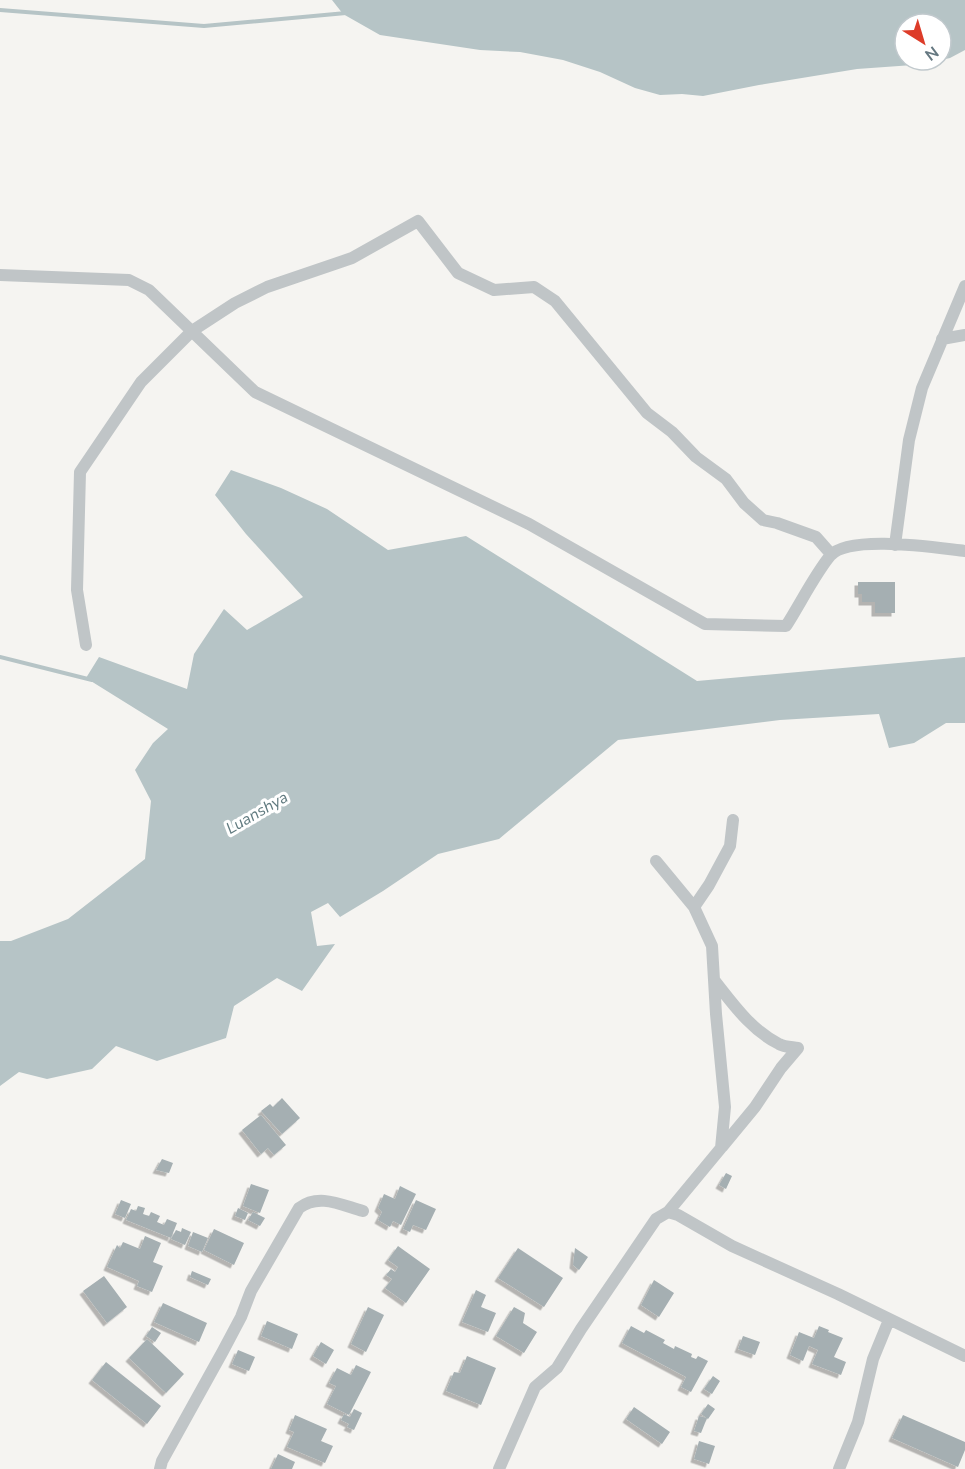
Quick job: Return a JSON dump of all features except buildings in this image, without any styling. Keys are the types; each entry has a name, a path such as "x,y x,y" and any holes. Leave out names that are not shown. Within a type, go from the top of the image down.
{"street":[{"path":"86,645 77,590 80,472 141,382 192,332 235,303 267,287 352,258 418,222 458,273 494,290 534,287 555,301 647,413 672,432 696,457 726,479 744,503 763,520 816,537 831,554"},
{"path":"0,275 129,280 149,290 255,393 529,524 705,624 786,627 831,554 846,546 878,544 965,551"},
{"path":"895,545 909,440 922,388 965,286"},
{"path":"942,339 965,335"},
{"path":"694,907 730,846 733,820"},
{"path":"656,861 694,907 712,946 725,1107 721,1148"},
{"path":"499,1469 535,1387 557,1368 656,1219 668,1212 754,1107 798,1048 780,1045 743,1017 714,980"},
{"path":"160,1469 162,1461 228,1342 251,1291 300,1208 317,1199 363,1211"},
{"path":"668,1212 678,1215 732,1246 838,1294 965,1356"},
{"path":"839,1469 858,1422 873,1359 889,1320"}],"water":[{"path":"332,0 965,0 965,50 953,56 953,12 893,12 893,66 857,69 703,96 660,95 635,88 600,72 563,60 520,52 480,50 380,35 343,14"},
{"path":"231,470 281,488 327,509 388,550 466,536 697,681 965,657 965,723 946,723 914,743 889,748 879,714 780,720 618,740 499,839 438,854 340,917 328,903 311,912 317,946 335,944 302,991 277,978 234,1006 226,1038 157,1061 116,1046 92,1069 47,1079 19,1072 0,1086 0,941 11,941 68,919 145,859 151,801 135,770 153,743 168,729 86,678 99,657 187,689 194,654 224,609 247,630 303,597 246,534 215,495"}],"waterway":[{"name":"Luanshya","path":"0,10 204,26 346,13"},
{"name":"Luanshya","path":"0,657 92,680"}]}
